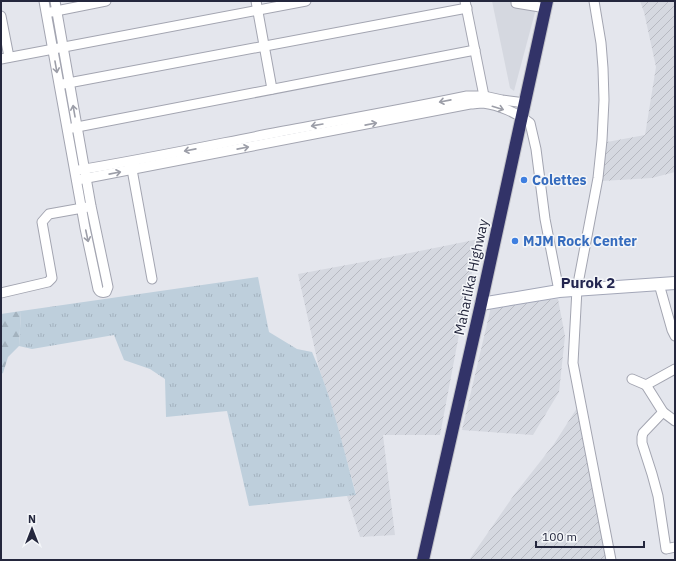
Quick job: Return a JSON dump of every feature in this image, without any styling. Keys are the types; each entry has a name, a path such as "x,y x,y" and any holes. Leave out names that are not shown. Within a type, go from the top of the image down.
{"highway":[{"name":"Maharlika Highway","path":"423,560 547,4"}],"street":[{"path":"44,1 60,84 72,128 82,179 98,289 103,293 106,292 108,287 87,207"},
{"path":"55,1 69,82 72,128"},
{"path":"46,12 106,1"},
{"path":"1,16 5,58 257,6 306,1"},
{"path":"516,1 516,3 547,4"},
{"path":"594,1 601,43 603,68 604,100 602,140 598,178 577,289 573,363 611,560"},
{"path":"60,84 265,46 466,5 483,100"},
{"path":"257,6 272,89"},
{"path":"72,128 475,50"},
{"path":"82,179 131,165 467,96 483,100 522,117 530,123 536,149 545,219 559,291"},
{"path":"483,100 525,103"},
{"path":"80,170 131,165"},
{"path":"131,165 152,279"},
{"path":"1,293 48,282 52,278 42,222 49,214 87,207"},
{"path":"481,304 577,289 675,283"},
{"path":"659,284 675,336"},
{"path":"646,385 675,369"},
{"path":"632,379 646,385 664,412 675,421"},
{"path":"664,412 643,433 642,443 658,496 666,549 675,547"}],"shaded area":[{"path":"492,1 536,1 537,5 514,91 510,88"},
{"path":"640,1 675,1 675,172 652,178 602,181 607,142 645,135 656,67 644,12"},
{"path":"479,239 440,435 383,435 395,535 360,537 347,496 356,494 332,407 319,368 298,274"},
{"path":"558,299 565,336 559,392 533,435 462,430 491,307 501,302"},
{"path":"577,408 581,411 610,560 469,560 514,495 554,444"}],"green space":[{"path":"258,277 269,332 297,349 312,352 331,404 356,495 249,506 227,411 166,417 165,379 150,369 124,360 114,335 32,349 19,346 21,311"},
{"path":"21,311 19,346 8,357 3,373 1,374 1,314"}],"place":[{"name":"Colettes","path":"524,180"},
{"name":"MJM Rock Center","path":"515,241"}],"district":[{"name":"Purok 2","path":"588,282"}]}
